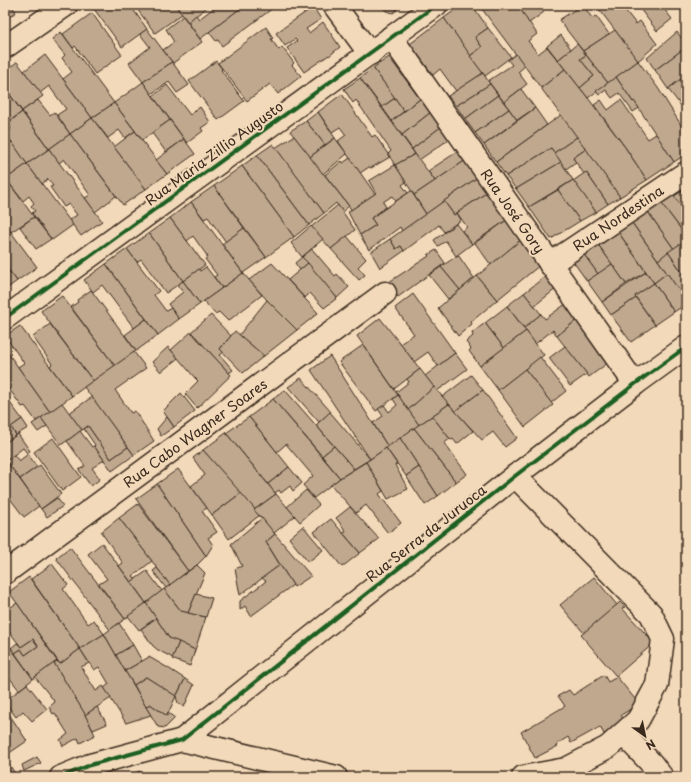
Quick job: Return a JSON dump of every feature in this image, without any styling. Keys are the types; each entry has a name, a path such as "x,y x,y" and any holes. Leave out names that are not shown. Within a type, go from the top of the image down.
{"street":[{"path":"5,47 66,5"},
{"path":"334,5 370,54"},
{"name":"Rua Maria Zillio Augusto","path":"5,318 436,5"},
{"name":"Rua José Gory","path":"391,38 635,384"},
{"name":"Rua Nordestina","path":"550,264 686,173"},
{"name":"Rua Cabo Wagner Soares","path":"5,573 385,294"},
{"name":"Rua Serra da Juruoca","path":"182,740 515,476 686,347"},
{"path":"515,476 651,614 663,639 657,685 638,720 608,747 566,769 523,777"},
{"path":"623,734 652,764 662,777"},
{"path":"61,777 88,772 182,740 336,777"}],"building":[{"path":"5,5 11,5 16,12 5,20"},
{"path":"100,5 130,5 147,29 122,47 94,9"},
{"path":"134,5 175,5 182,14 155,33"},
{"path":"175,5 210,5 188,22"},
{"path":"218,5 245,5 200,39 188,22 196,15 199,19"},
{"path":"245,5 277,5 222,46 209,32"},
{"path":"381,5 393,5 397,10 393,13 386,11"},
{"path":"462,5 472,5 488,28 475,37 482,47 470,56 444,18"},
{"path":"479,5 518,5 537,34 528,41 538,54 547,47 565,69 541,88"},
{"path":"518,5 539,5 544,12 529,23"},
{"path":"582,5 592,18 596,16 609,34 583,51 559,20"},
{"path":"604,5 621,5 636,24 640,21 657,44 638,61 599,9"},
{"path":"637,5 661,5 672,19 657,31"},
{"path":"313,7 321,19 306,29 309,33 323,22 340,47 304,72 287,48 297,41 295,39 285,46 276,33"},
{"path":"92,13 122,55 95,74 75,46 73,48 63,34"},
{"path":"183,16 202,42 173,63 163,50 174,42 166,29"},
{"path":"444,18 483,73 456,91 440,69 433,75 410,44"},
{"path":"266,27 273,38 271,39 279,50 282,47 294,63 292,65 301,76 278,94 270,84 247,101 218,63"},
{"path":"488,28 511,57 485,76 470,56 482,47 475,37"},
{"path":"147,29 172,62 143,82 129,63 150,47 140,34"},
{"path":"615,30 638,61 608,83 583,51"},
{"path":"61,32 114,103 92,118 63,79 72,72 62,58 65,55 52,39"},
{"path":"677,32 686,44 686,47 655,70 647,58"},
{"path":"561,35 571,49 558,60 547,46"},
{"path":"577,44 586,55 580,59 594,76 580,88 558,60"},
{"path":"686,47 686,75 668,89 655,70"},
{"path":"516,54 525,66 518,72 527,84 504,102 488,81 512,65 508,60"},
{"path":"45,55 92,118 70,134 57,115 66,109 49,86 40,93 24,71"},
{"path":"586,55 608,83 588,98 580,88 594,76 580,59"},
{"path":"389,57 420,99 404,111 373,68"},
{"path":"216,61 244,101 218,120 189,81"},
{"path":"638,61 658,88 686,133 686,154 674,162 634,101 633,102 616,77"},
{"path":"17,62 43,96 22,111 5,88 5,71"},
{"path":"172,62 189,85 177,93 169,82 151,94 143,82"},
{"path":"373,68 395,98 382,107 360,78"},
{"path":"565,69 625,147 647,180 620,197 541,88"},
{"path":"483,73 490,84 456,106 448,96"},
{"path":"686,75 686,103 682,107 668,89"},
{"path":"616,77 633,102 634,101 639,108 633,112 619,93 612,98 606,90 599,95 596,91"},
{"path":"360,78 415,154 395,165 388,154 391,151 356,100 353,103 344,89"},
{"path":"143,82 170,120 142,140 114,103"},
{"path":"490,84 498,95 465,119 456,106"},
{"path":"167,85 190,115 200,107 210,122 201,128 203,131 187,143 153,96"},
{"path":"5,88 22,112 11,120 5,112"},
{"path":"521,89 535,108 517,120 504,102"},
{"path":"342,94 372,137 375,135 390,157 360,173 338,141 346,135 340,127 332,132 318,112"},
{"path":"498,95 509,109 475,133 465,119"},
{"path":"395,98 404,111 392,121 382,107"},
{"path":"420,99 431,112 402,135 392,121"},
{"path":"38,100 50,115 54,112 70,134 49,149 22,111"},
{"path":"601,100 608,110 621,100 648,139 656,134 674,162 647,180 594,105"},
{"path":"114,103 135,131 125,138 119,130 108,138 92,118"},
{"path":"535,108 547,125 496,162 484,145"},
{"path":"509,109 517,120 484,145 475,133"},
{"path":"22,112 49,149 27,164 5,134 11,129 7,124"},
{"path":"318,112 335,138 325,145 306,121"},
{"path":"431,112 442,126 412,149 402,135"},
{"path":"561,115 577,137 554,153 551,148 506,176 496,162"},
{"path":"92,118 146,189 123,205 70,134"},
{"path":"170,120 184,139 166,152 152,133"},
{"path":"306,121 325,145 310,157 290,131"},
{"path":"442,126 451,138 419,160 412,149"},
{"path":"135,131 167,174 146,189 114,147"},
{"path":"5,134 12,142 5,147"},
{"path":"70,134 116,196 95,212 85,198 90,195 64,159 59,163 49,149"},
{"path":"294,136 349,206 342,212 336,203 324,213 275,148"},
{"path":"577,137 586,149 573,158 576,162 566,169 554,153"},
{"path":"335,138 347,154 323,174 310,157"},
{"path":"184,139 195,154 167,174 156,160"},
{"path":"12,142 27,164 6,179 5,147"},
{"path":"273,144 324,213 309,225 257,155"},
{"path":"551,148 561,162 516,189 506,176"},
{"path":"49,149 102,221 81,236 69,220 77,215 69,204 64,207 50,187 53,186 48,179 42,184 27,164"},
{"path":"586,149 620,197 608,204 586,172 584,174 573,158"},
{"path":"460,150 466,160 435,181 428,171"},
{"path":"415,154 435,181 414,195 395,165"},
{"path":"257,155 309,225 294,237 242,166"},
{"path":"350,158 375,194 351,210 325,175 342,161 343,163"},
{"path":"466,160 478,177 426,214 414,195"},
{"path":"561,162 573,180 529,207 516,189"},
{"path":"27,164 73,225 52,240 32,213 35,211 31,206 34,203 29,196 23,201 6,179"},
{"path":"395,165 406,182 402,185 408,193 396,201 392,196 383,202 386,207 371,218 376,225 360,235 348,212 376,193 369,181"},
{"path":"242,166 294,237 266,257 214,186"},
{"path":"586,172 608,204 596,212 573,181"},
{"path":"478,177 489,191 454,215 444,201"},
{"path":"6,179 34,217 11,232 5,224"},
{"path":"573,180 596,212 580,221 558,190"},
{"path":"214,186 244,228 226,242 208,217 204,219 191,202"},
{"path":"686,189 686,213 674,196"},
{"path":"558,190 580,221 551,239 529,207"},
{"path":"411,191 426,214 402,231 400,227 369,250 360,235 376,225 371,218"},
{"path":"489,191 508,219 472,244 462,231 467,227 457,213"},
{"path":"671,192 686,213 686,236 659,200"},
{"path":"659,200 686,236 686,240 674,249 646,209"},
{"path":"444,201 454,215 457,213 461,220 444,232 439,225 404,251 401,246 396,249 390,239"},
{"path":"191,202 243,273 222,288 214,277 217,275 205,259 208,257 193,236 187,241 170,218"},
{"path":"338,205 355,230 331,249 311,227"},
{"path":"646,209 674,249 658,260 630,220"},
{"path":"34,217 51,239 36,249 20,227"},
{"path":"170,218 205,265 183,281 149,233"},
{"path":"508,219 522,239 491,265 475,243"},
{"path":"630,220 667,273 654,283 616,229"},
{"path":"5,224 37,267 17,281 5,265"},
{"path":"456,224 472,244 456,256 446,241 438,246 434,240"},
{"path":"311,226 323,239 302,257 291,243"},
{"path":"244,228 266,257 243,273 222,244"},
{"path":"616,229 646,272 626,284 597,243"},
{"path":"149,233 183,281 166,293 141,259 137,262 127,249"},
{"path":"347,236 366,259 358,267 365,275 359,280 331,249"},
{"path":"390,239 396,249 401,246 404,251 380,268 371,252"},
{"path":"522,239 540,265 497,300 477,276"},
{"path":"597,243 612,264 598,274 583,253"},
{"path":"680,244 686,252 686,278 668,252"},
{"path":"127,249 159,291 154,295 166,311 171,308 179,319 158,335 106,264"},
{"path":"312,249 335,276 337,274 349,287 337,298 302,257"},
{"path":"436,250 445,263 398,297 389,282"},
{"path":"668,252 686,278 686,292 682,295 658,260"},
{"path":"583,253 598,274 587,281 572,260"},
{"path":"458,255 474,278 460,290 441,267"},
{"path":"302,257 308,263 300,270 295,263"},
{"path":"272,263 318,313 297,330 249,280"},
{"path":"308,263 337,298 324,308 310,293 305,298 288,280"},
{"path":"106,264 146,319 134,328 102,285 93,292 84,280"},
{"path":"612,264 626,284 602,302 587,281"},
{"path":"206,267 222,288 200,304 183,281 199,269 200,271"},
{"path":"441,267 460,290 448,299 429,275"},
{"path":"10,272 17,281 5,290 5,275"},
{"path":"646,272 654,283 635,296 636,298 611,315 602,302"},
{"path":"243,273 262,295 228,321 219,312 215,314 204,301"},
{"path":"667,273 686,300 686,304 674,312 654,283"},
{"path":"547,275 557,288 534,306 524,293"},
{"path":"477,276 497,300 471,322 472,324 458,336 438,308"},
{"path":"183,281 200,304 179,319 168,304 183,292 177,285"},
{"path":"654,283 674,312 655,325 635,296"},
{"path":"91,290 136,351 115,366 71,307 78,302 77,300"},
{"path":"524,293 541,314 524,328 507,306"},
{"path":"413,294 455,353 438,366 428,352 414,362 400,344 414,334 395,308"},
{"path":"62,296 115,366 93,381 41,311"},
{"path":"636,298 655,325 631,342 611,315"},
{"path":"267,300 297,330 264,356 239,335"},
{"path":"567,303 578,319 557,336 553,330 535,344 524,328 541,314 545,319"},
{"path":"507,306 526,331 504,348 485,323"},
{"path":"211,315 231,336 220,349 224,352 220,355 233,370 229,373 191,332"},
{"path":"380,318 420,369 394,389 357,336"},
{"path":"146,319 158,335 136,351 125,335"},
{"path":"578,319 609,362 589,377 557,336"},
{"path":"485,323 504,348 480,366 469,351 471,349 466,342 473,336 472,333"},
{"path":"50,324 93,381 72,396 50,366 52,364 33,337"},
{"path":"20,326 72,396 50,412 18,367 24,363 5,336"},
{"path":"235,331 264,356 243,373 220,349"},
{"path":"526,331 544,355 498,390 480,366"},
{"path":"191,332 231,375 197,408 185,394 198,381 171,350"},
{"path":"363,345 398,395 376,411 339,362"},
{"path":"565,346 587,374 570,386 549,358"},
{"path":"168,347 178,358 161,372 152,362"},
{"path":"134,352 146,368 115,390 131,413 135,411 154,441 134,455 84,387"},
{"path":"8,353 50,412 36,421 25,406 22,407 7,386 5,387 5,355"},
{"path":"455,353 467,369 437,391 425,376"},
{"path":"330,356 388,447 370,459 311,370"},
{"path":"540,357 566,391 551,403 525,369"},
{"path":"420,369 434,387 408,410 396,392 409,382 407,379"},
{"path":"525,369 553,405 525,427 498,390"},
{"path":"471,375 483,390 455,411 442,397"},
{"path":"301,378 331,412 319,422 288,387"},
{"path":"434,387 449,404 419,425 408,410"},
{"path":"285,390 334,446 322,456 273,399"},
{"path":"483,390 517,438 505,447 493,432 482,440 455,411"},
{"path":"181,393 195,411 174,427 163,411"},
{"path":"398,395 419,425 388,447 373,423 383,416 378,409 384,405 389,412 397,405 393,399"},
{"path":"5,396 22,419 11,427 16,435 5,443"},
{"path":"92,397 128,447 111,459 88,426 82,430 69,413"},
{"path":"273,399 340,478 314,498 303,485 313,476 286,444 277,452 249,417"},
{"path":"62,403 82,430 61,445 41,418"},
{"path":"449,404 473,431 457,444 453,439 450,439 432,416"},
{"path":"330,412 370,459 354,469 316,425"},
{"path":"432,416 450,439 444,443 467,474 456,482 414,428"},
{"path":"167,417 174,427 161,436 157,429"},
{"path":"249,417 289,467 268,484 226,433"},
{"path":"41,418 47,426 38,432 32,424"},
{"path":"22,419 28,428 16,435 11,427"},
{"path":"88,426 111,459 128,447 134,455 112,471 84,429"},
{"path":"414,428 456,482 438,496 400,438"},
{"path":"80,431 92,447 94,446 104,460 92,468 100,479 91,486 79,470 85,466 67,441"},
{"path":"226,433 276,494 254,510 203,450"},
{"path":"18,434 30,451 27,453 23,448 6,461 5,443"},
{"path":"53,438 81,477 62,491 34,452"},
{"path":"400,438 419,467 406,476 386,448"},
{"path":"334,446 354,469 340,478 322,456"},
{"path":"386,448 397,464 395,465 408,489 388,499 366,462"},
{"path":"203,450 241,493 212,515 191,486 205,475 193,458"},
{"path":"28,454 37,467 20,479 6,461 14,455 19,461"},
{"path":"5,459 39,506 24,517 5,492"},
{"path":"366,462 383,491 379,494 401,523 388,533 366,505 356,513 331,485"},
{"path":"40,465 61,494 41,509 20,479"},
{"path":"289,467 302,483 293,491 290,486 281,493 279,490 275,493 268,484"},
{"path":"419,467 438,496 425,505 406,476"},
{"path":"178,469 207,508 202,511 217,532 208,538 213,545 206,556 157,484"},
{"path":"157,484 206,556 188,571 136,499"},
{"path":"306,490 319,505 300,522 287,507"},
{"path":"241,493 260,515 229,539 212,515"},
{"path":"276,494 295,516 274,533 254,510"},
{"path":"57,498 63,506 47,517 41,509"},
{"path":"5,503 10,511 5,515"},
{"path":"138,504 188,571 170,585 119,518"},
{"path":"350,507 379,539 360,553 343,533 346,531 336,518"},
{"path":"119,518 152,561 133,576 136,579 131,582 119,566 123,563 101,532"},
{"path":"262,518 275,534 266,542 280,565 240,595 235,569 242,566 231,544"},
{"path":"331,519 360,553 342,567 314,532"},
{"path":"303,526 323,550 308,562 289,538"},
{"path":"275,534 311,576 294,587 266,542"},
{"path":"102,543 146,603 125,619 99,584 107,579 88,554"},
{"path":"70,547 125,619 110,630 56,558"},
{"path":"52,564 68,585 63,589 88,624 94,620 104,634 80,649 31,579"},
{"path":"197,565 205,573 188,613 181,611 164,589"},
{"path":"280,565 293,585 251,616 245,606 240,610 240,601 266,581 262,578"},
{"path":"157,568 170,585 166,588 153,571"},
{"path":"147,571 162,591 146,603 131,582"},
{"path":"29,577 80,649 60,664 9,592"},
{"path":"594,577 617,605 584,633 560,605"},
{"path":"164,589 181,611 206,617 195,650 169,638 146,603"},
{"path":"196,594 212,598 206,617 188,613"},
{"path":"620,602 625,607 622,608 654,643 616,676 581,635"},
{"path":"17,603 57,661 33,679 15,653 21,649 25,655 38,646 33,639 21,647 5,626 5,611"},
{"path":"146,603 156,618 139,630 128,616"},
{"path":"156,618 169,638 179,642 173,658 153,646 141,629"},
{"path":"119,623 133,645 116,655 104,634"},
{"path":"104,634 151,715 126,723 104,688 109,684 99,667 94,670 80,649"},
{"path":"33,639 38,646 25,655 21,649 15,653 11,648 17,643 21,647"},
{"path":"5,640 33,679 19,690 5,672"},
{"path":"179,642 195,650 190,666 172,659"},
{"path":"133,645 142,661 125,671 116,655"},
{"path":"80,649 89,663 81,667 96,691 103,686 111,698 85,715 54,663 57,661 60,664"},
{"path":"149,657 185,679 176,697 146,677 134,685 125,671"},
{"path":"54,663 85,714 95,735 80,743 78,738 63,746 60,740 68,734 55,713 53,714 49,707 55,702 35,677"},
{"path":"604,675 608,682 617,677 639,704 621,715 626,723 604,734 600,727 571,743 568,737 557,744 558,746 535,758 521,732 565,706 558,696 569,690 573,695"},
{"path":"146,677 176,696 167,716 150,704 146,707 134,685"},
{"path":"185,679 194,685 184,707 178,703 176,697"},
{"path":"27,684 47,709 32,721 23,711 16,717 5,702"},
{"path":"150,704 167,716 168,713 175,718 165,728 158,727 146,707"},
{"path":"97,707 107,724 93,730 85,715"},
{"path":"5,708 27,741 5,756"},
{"path":"37,757 41,763 24,771 22,765"},
{"path":"5,758 16,775 12,777 5,777"},
{"path":"140,771 142,777 123,777"}],"cycle path":[{"path":"5,318 436,5"},
{"path":"61,777 90,765 182,740 515,476 686,347"}]}
